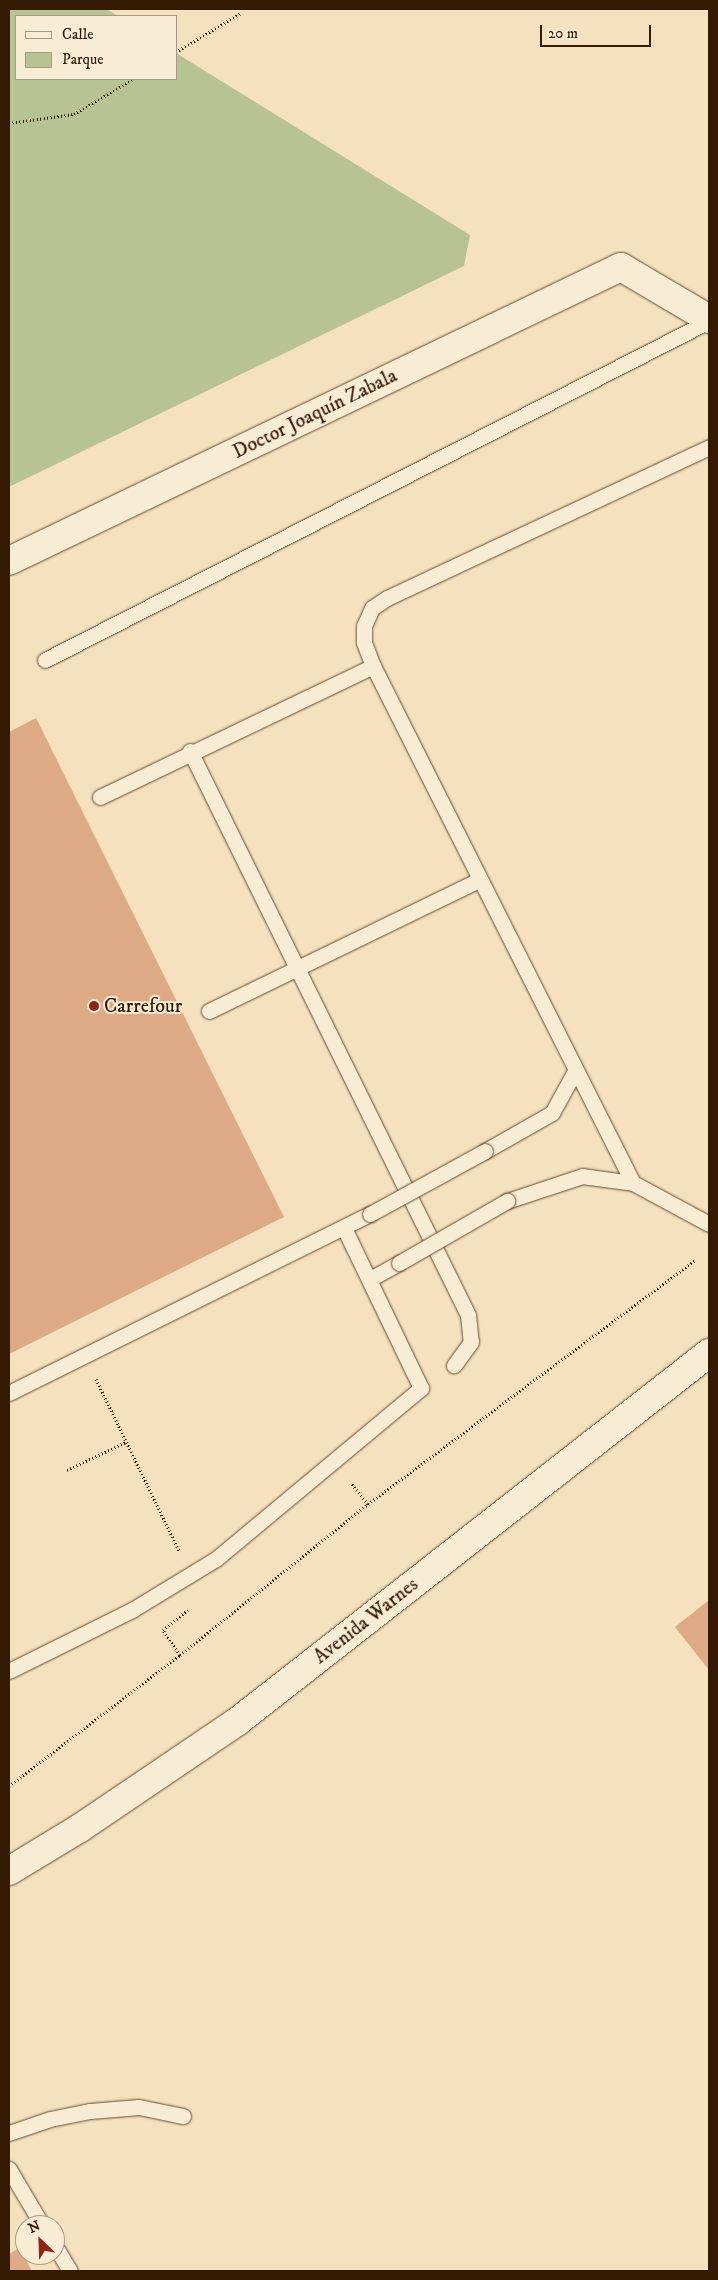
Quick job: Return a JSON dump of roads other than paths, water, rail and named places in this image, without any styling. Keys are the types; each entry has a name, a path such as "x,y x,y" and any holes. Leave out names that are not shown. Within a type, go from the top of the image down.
{"main road":[{"name":"Doctor Joaquín Zabala","path":"9,560 621,267 709,320"},
{"name":"Avenida Warnes","path":"9,1871 80,1828 238,1721 709,1354"}],"lane":[{"path":"45,660 709,320"},
{"path":"633,1183 574,1072 373,666 364,642 364,626 372,608 387,598 709,447"},
{"path":"100,797 190,751 373,666"},
{"path":"190,751 468,1315 471,1342 454,1365"},
{"path":"209,1011 479,880"},
{"path":"9,1393 344,1228 552,1114 574,1072"},
{"path":"370,1279 507,1201 582,1176 633,1183 709,1224"},
{"path":"9,1671 132,1610 216,1559 421,1388 344,1228"},
{"path":"9,2133 50,2119 90,2111 138,2107 183,2116"},
{"path":"9,2169 36,2215"}],"place":[{"name":"Carrefour","path":"94,1006"}]}
